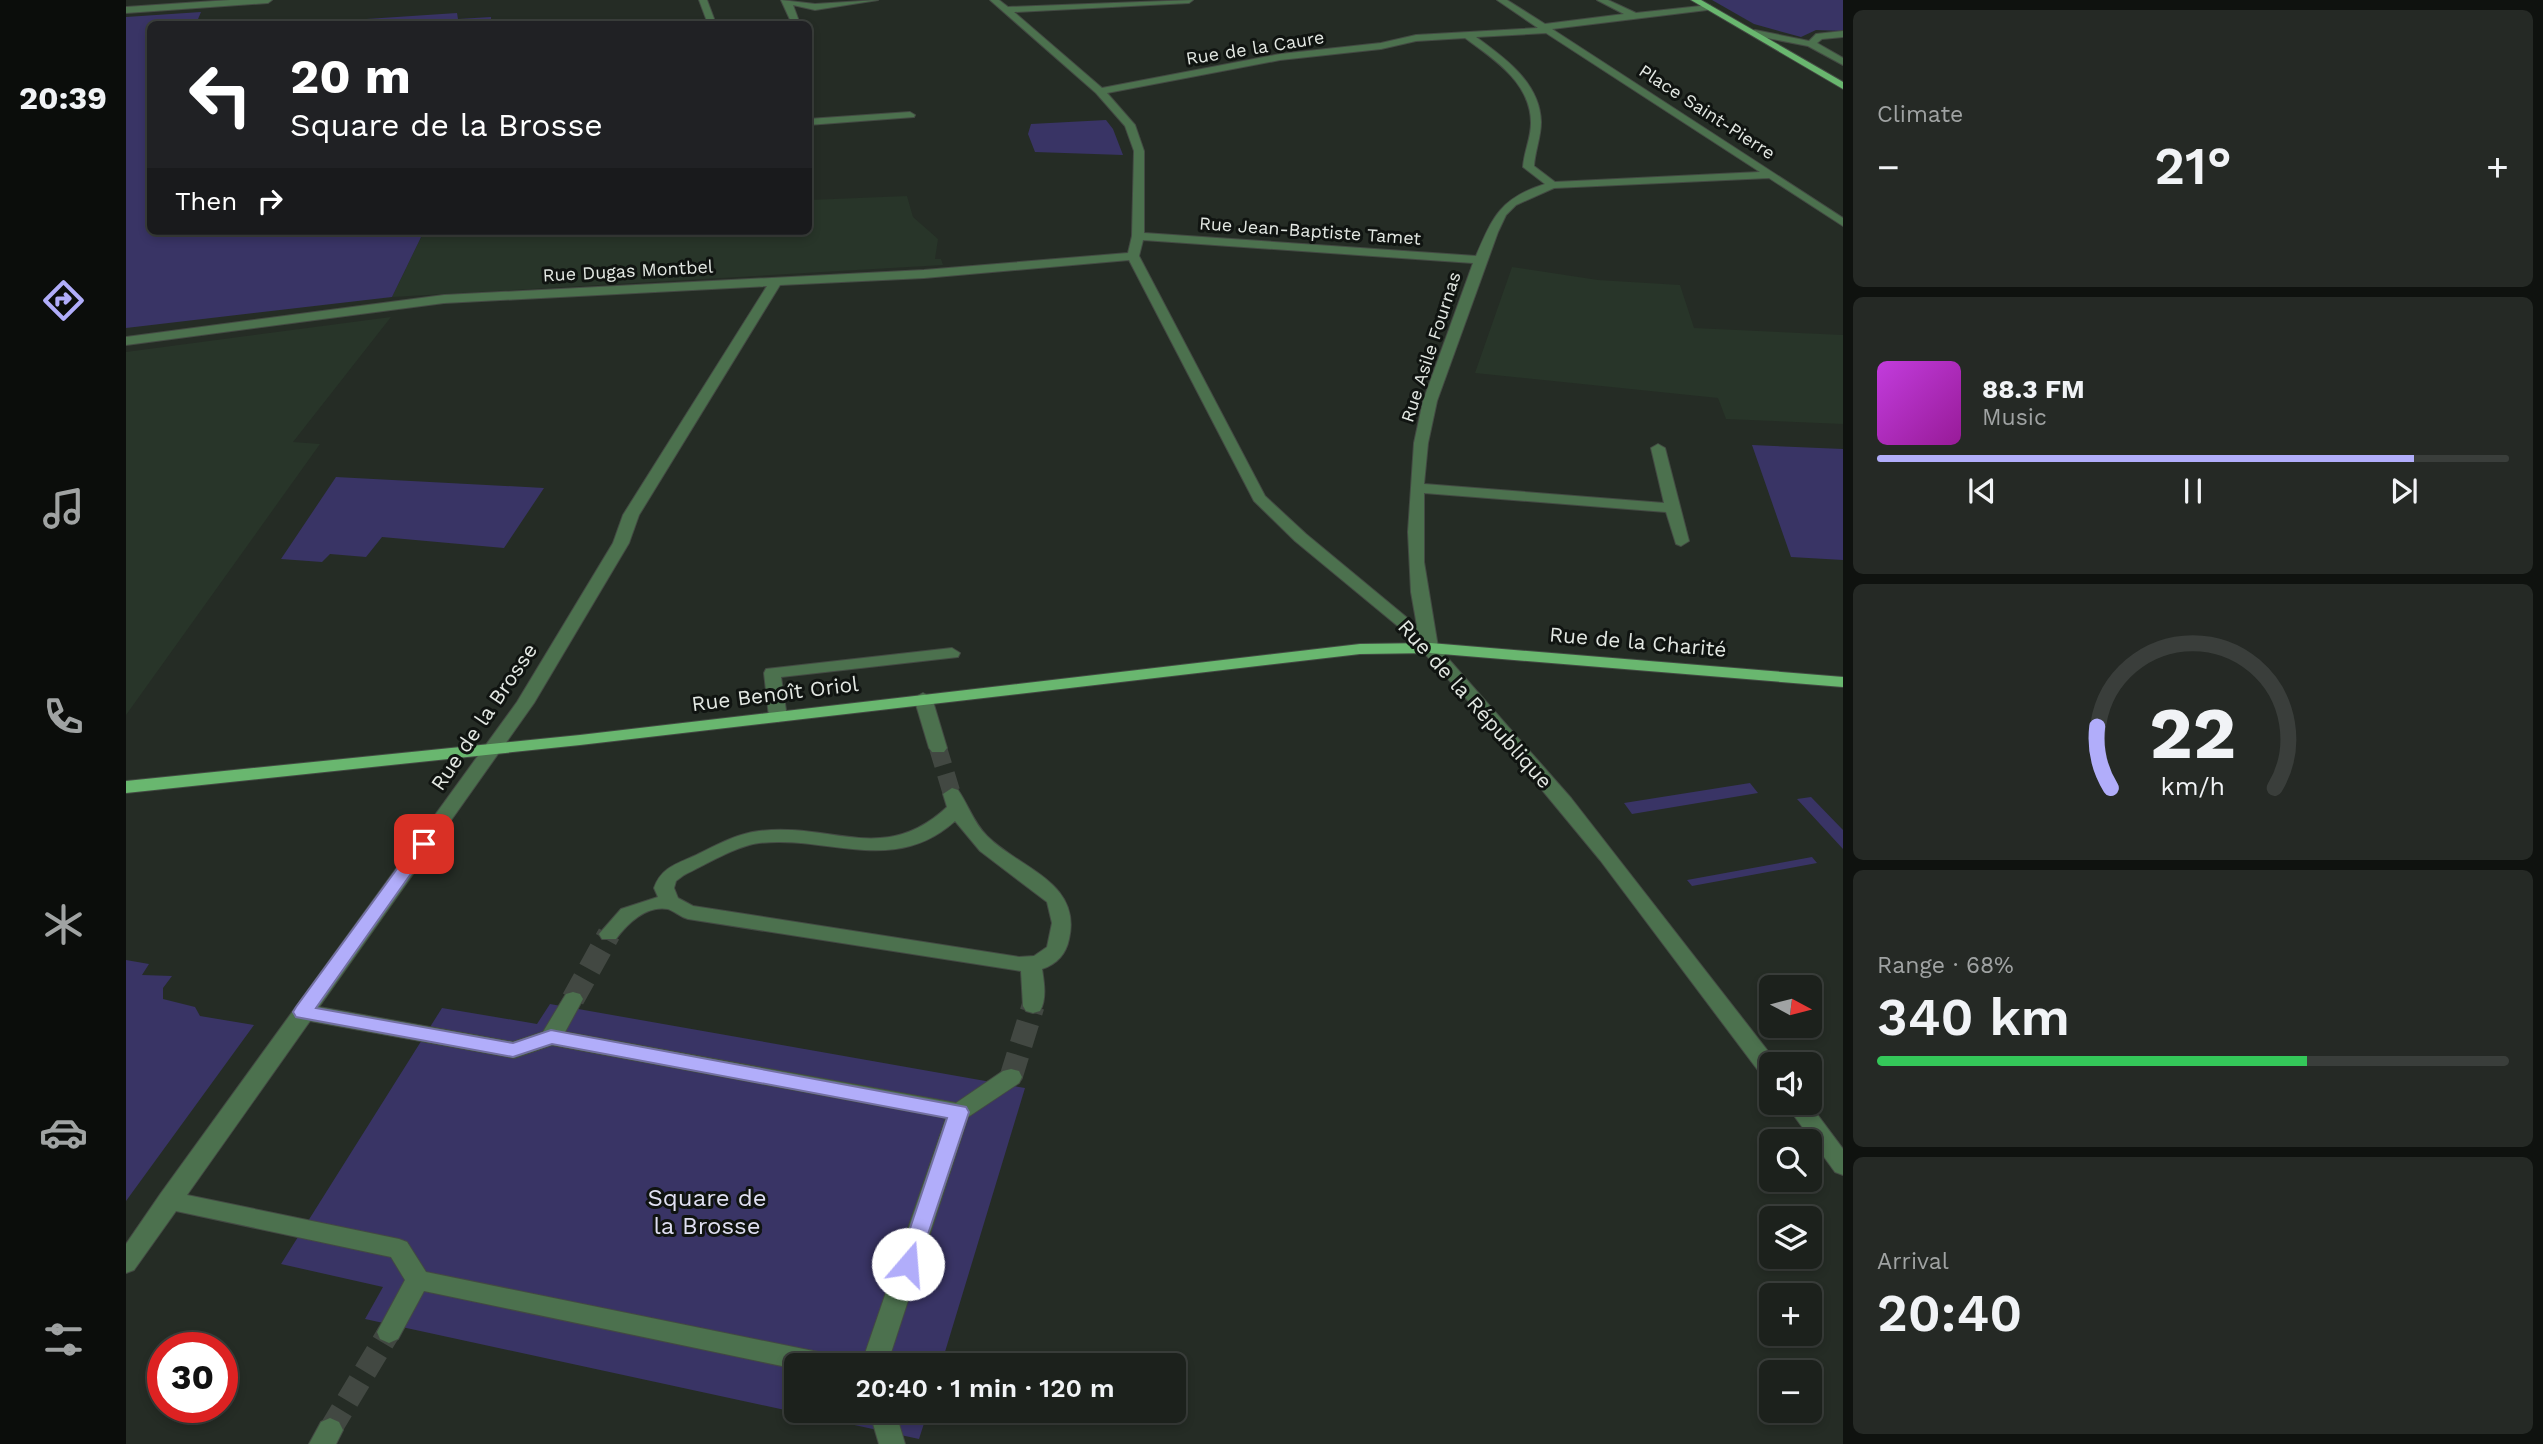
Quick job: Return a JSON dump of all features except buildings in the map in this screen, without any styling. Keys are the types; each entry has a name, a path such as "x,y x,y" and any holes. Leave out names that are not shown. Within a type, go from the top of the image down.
{"main road":[{"path":"1695,0 1843,86"},
{"name":"Rue de la Charité","path":"1430,648 1843,682"},
{"name":"Rue Benoît Oriol","path":"126,787 778,717 1338,651 1430,648"}],"street":[{"path":"126,10 209,2 268,0"},
{"path":"703,0 711,21"},
{"path":"786,0 807,7 874,0"},
{"path":"786,0 795,21"},
{"path":"994,0 1100,91 1130,125 1139,151 1138,236 1133,256"},
{"path":"1006,10 1189,0"},
{"name":"Place Saint-Pierre","path":"1500,0 1771,175"},
{"path":"1601,0 1633,15"},
{"name":"Rue de la Caure","path":"1100,91 1280,57 1381,46 1416,38 1544,28 1707,6"},
{"path":"1755,33 1811,44 1843,62"},
{"path":"1466,34 1508,66 1527,91 1534,107 1536,122 1528,167 1553,185"},
{"path":"1811,44 1819,36 1843,34"},
{"path":"812,122 910,115"},
{"path":"1771,175 1843,223"},
{"name":"Place Saint-Pierre","path":"1497,223 1512,202 1524,194 1553,185 1771,175"},
{"name":"Rue Asile Fournas","path":"1430,648 1420,612 1418,461 1426,412 1480,260 1497,223"},
{"name":"Rue Jean-Baptiste Tamet","path":"1138,236 1480,260"},
{"name":"Rue Dugas Montbel","path":"126,341 444,299 924,274 1133,256"},
{"name":"Rue de la République","path":"1133,256 1259,498 1275,516 1373,594 1430,648 1598,846 1759,1055"},
{"name":"Rue de la Brosse","path":"126,1263 525,703 621,543 631,515 776,281"},
{"path":"1658,448 1681,541"},
{"path":"1417,488 1673,508"},
{"path":"778,717 772,673 952,653"},
{"path":"923,698 938,748"},
{"path":"608,934 621,917 639,906 670,902 688,912 1019,964 1039,962 1056,951 1062,912 1052,892 1015,869 986,846 953,802 941,825 916,839 893,845 846,844 807,836 757,837 735,842 698,862 677,868 667,877 664,888 670,902"},
{"path":"1030,963 1034,982 1033,1006"},
{"path":"551,1037 573,999"},
{"path":"303,1012 513,1050 551,1037 959,1112"},
{"path":"878,1353 959,1112 1011,1077"},
{"path":"1805,1115 1843,1166"},
{"path":"169,1200 399,1249 418,1280 784,1356"},
{"path":"389,1332 418,1280"},
{"path":"886,1423 892,1443"}],"shaded area":[{"path":"907,196 913,217 938,239 935,259 941,259 943,265 392,297 422,235 812,235 812,200"},
{"path":"1512,267 1598,280 1680,285 1694,328 1843,335 1843,424 1726,419 1718,398 1475,373"},
{"path":"391,317 293,442 320,444 126,715 126,352"}],"green space":[{"path":"1712,0 1843,0 1843,31 1816,30 1801,37 1754,24"},
{"path":"201,12 197,21 147,21 147,235 422,235 392,297 126,328 126,17"},
{"path":"457,13 458,19 491,17 491,21 336,21"},
{"path":"1106,120 1113,129 1123,155 1035,152 1028,134 1031,124"},
{"path":"1752,445 1843,449 1843,560 1791,557"},
{"path":"336,477 544,488 504,548 382,537 366,557 330,554 322,562 281,559"},
{"path":"1750,783 1758,793 1632,814 1624,803"},
{"path":"1811,797 1843,830 1843,849 1797,799"},
{"path":"1812,857 1817,863 1692,886 1687,880"},
{"path":"126,960 149,964 142,975 172,976 163,988 163,999 195,1007 200,1016 254,1025 126,1201"},
{"name":"Square de la Brosse","path":"550,1004 1025,1088 945,1353 784,1353 784,1410 365,1319 383,1287 281,1264 442,1008 537,1024"},
{"name":"Square de la Brosse","path":"845,1423 924,1423 919,1439"}],"tunnel":[{"path":"938,748 952,794"},
{"path":"573,999 609,934"},
{"path":"1011,1077 1033,1006"},
{"path":"330,1430 389,1332"}],"route":[{"path":"424,844 303,1012 513,1050 551,1037 959,1112 908,1264"}]}
